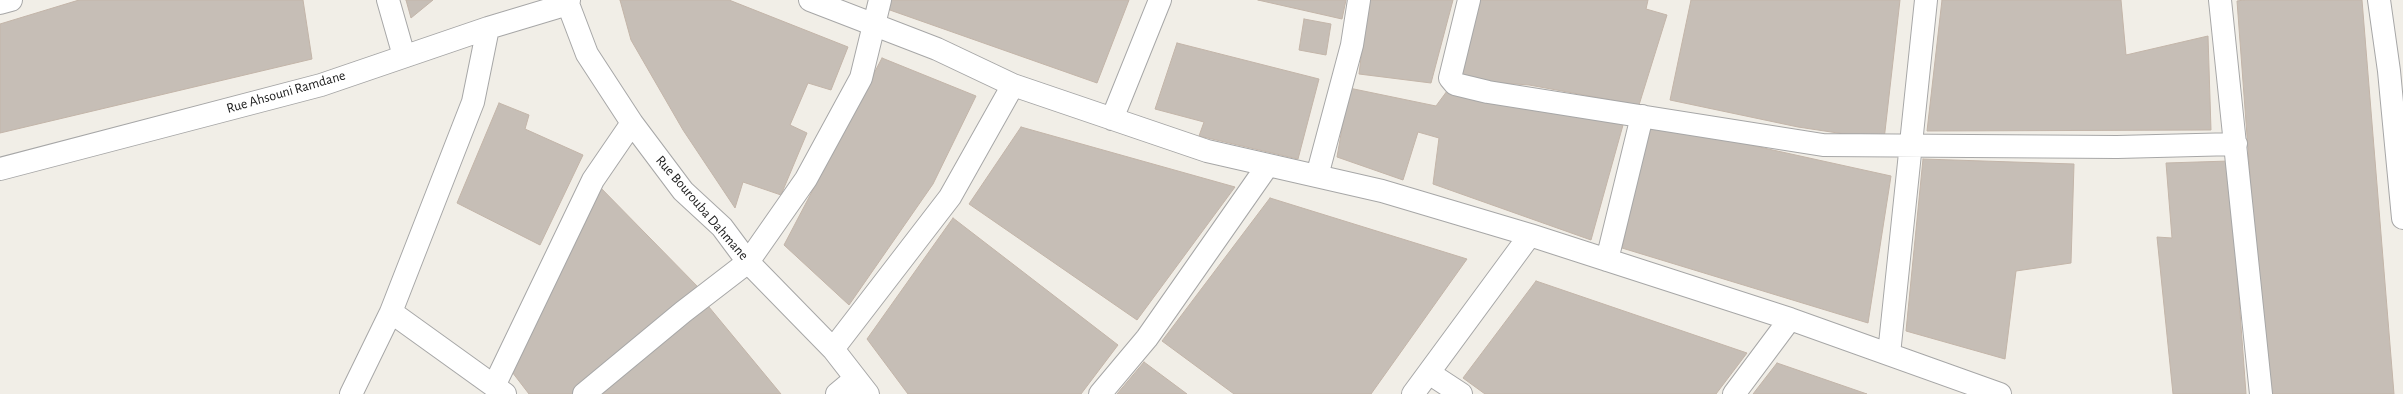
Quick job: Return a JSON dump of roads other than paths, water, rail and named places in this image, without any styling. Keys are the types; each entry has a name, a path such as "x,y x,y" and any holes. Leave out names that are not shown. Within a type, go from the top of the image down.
{"street":[{"path":"0,3 11,0"},
{"path":"388,0 404,56"},
{"path":"810,0 937,49 1012,85 1207,151 1382,191 1530,235 1790,319 2000,394"},
{"path":"584,394 682,312 748,262 806,179 861,78 880,0"},
{"path":"1112,119 1160,0"},
{"path":"1317,176 1352,45 1359,0"},
{"path":"1469,0 1450,73 1451,81 1455,84 1488,92 1823,145 2117,147 2236,144"},
{"path":"1889,354 1926,0"},
{"path":"2220,0 2236,144 2260,394"},
{"path":"2379,0 2389,71 2403,218"},
{"name":"Rue Ahsouni Ramdane","path":"0,169 321,85 569,2"},
{"name":"Rue Bourouba Dahmane","path":"569,2 587,54 632,123 683,191 722,227 748,262 833,349 862,386"},
{"path":"351,394 391,312 473,102 488,28"},
{"path":"833,349 950,197 1012,85"},
{"path":"1607,260 1642,116"},
{"path":"391,312 499,390 593,180 632,123"},
{"path":"1100,394 1147,338 1268,165"},
{"path":"1413,394 1530,235"},
{"path":"1734,394 1790,319"},
{"path":"1429,373 1462,394"},
{"path":"837,394 862,386"}]}
